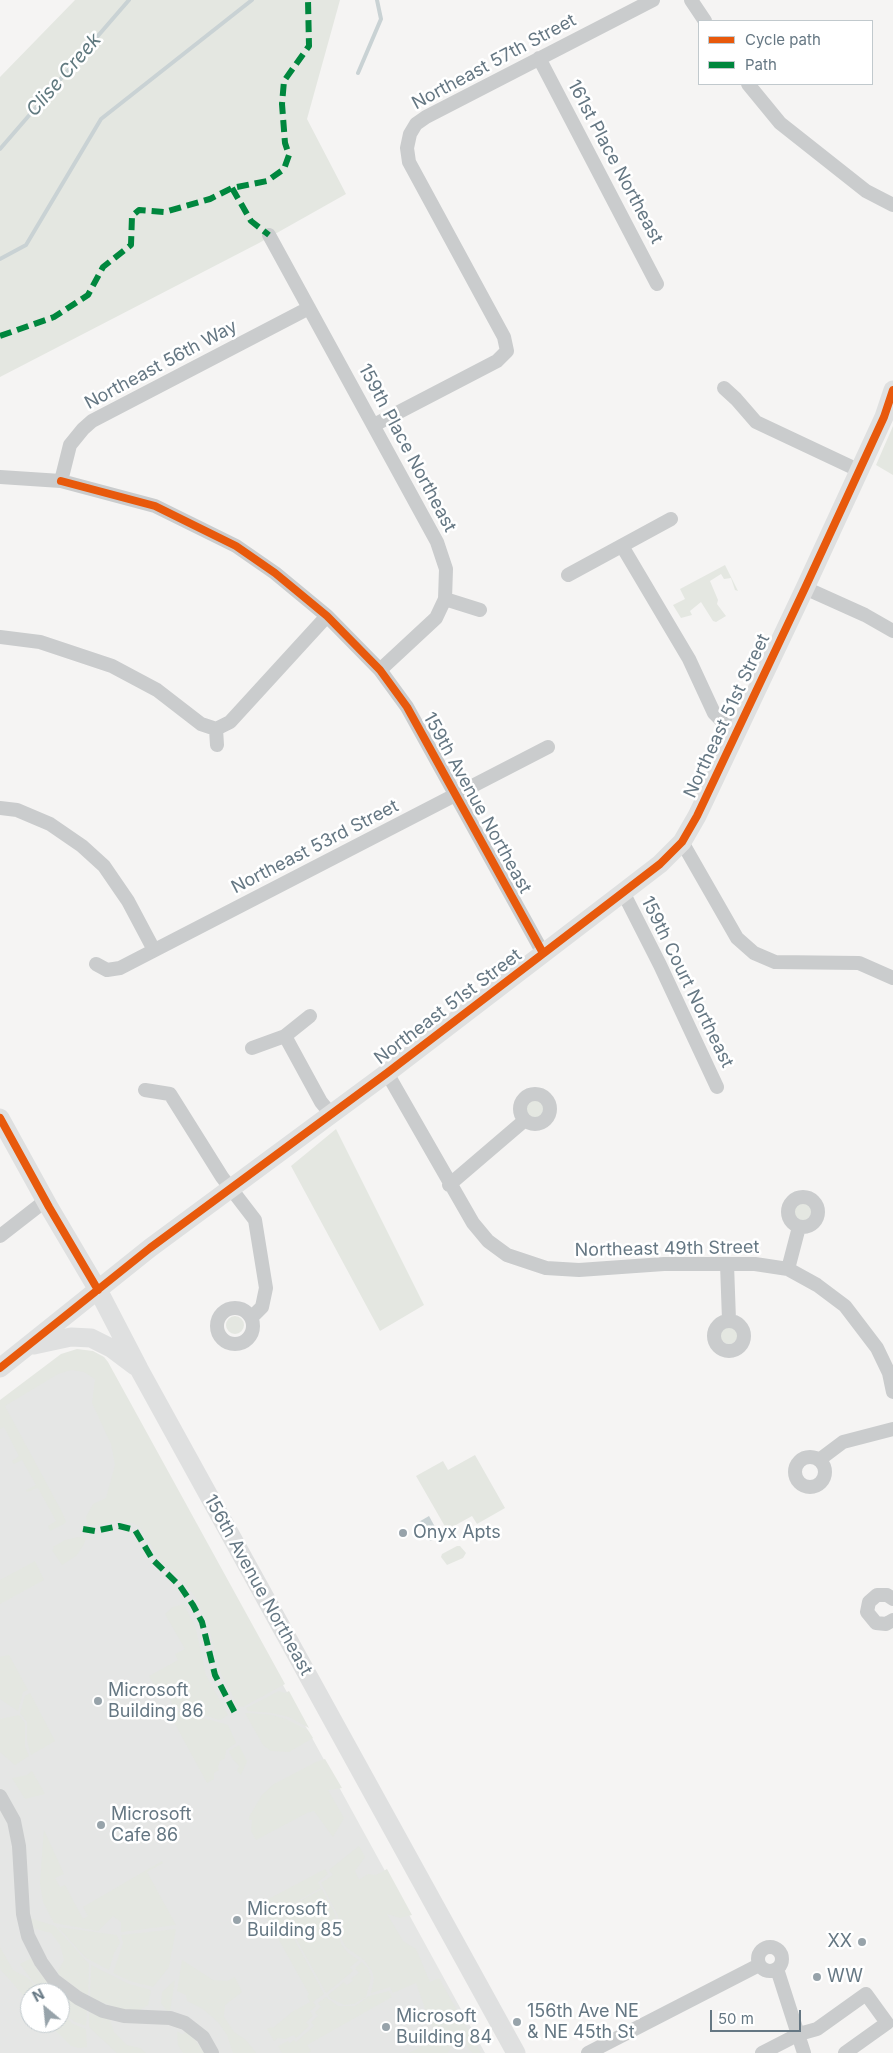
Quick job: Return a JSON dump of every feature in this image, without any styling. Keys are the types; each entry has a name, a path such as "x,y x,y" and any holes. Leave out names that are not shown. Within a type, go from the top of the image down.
{"main road":[{"name":"Northeast 51st Street","path":"0,1368 230,1189 387,1073 660,864 682,842 697,816 805,588 884,417 893,390"},
{"name":"156th Avenue Northeast","path":"0,1118 45,1201 98,1290 139,1369 516,2053"},
{"path":"28,1346 71,1337 91,1338 111,1348 139,1369"}],"street":[{"name":"Northeast 57th Street","path":"374,425 513,353 409,162 407,148 410,134 416,124 426,117 653,0"},
{"path":"692,0 704,20"},
{"name":"161st Place Northeast","path":"539,58 657,284"},
{"path":"749,85 780,122 866,191 893,204"},
{"name":"159th Place Northeast","path":"269,235 437,542 446,569 446,599"},
{"name":"Northeast 56th Way","path":"61,481 70,445 83,428 92,421 310,308"},
{"path":"724,388 756,422 858,470"},
{"path":"0,476 61,481"},
{"name":"159th Avenue Northeast","path":"61,481 155,506 236,546 275,573 327,616 380,670 407,707 543,953"},
{"path":"568,575 671,519"},
{"path":"622,546 689,659 714,713 724,723 738,728"},
{"path":"805,588 865,615 893,631"},
{"path":"380,670 436,618 446,599 480,610"},
{"path":"0,637 40,642 112,666 157,690 201,724 216,729 230,722 327,616"},
{"path":"216,729 217,745"},
{"name":"Northeast 53rd Street","path":"96,964 107,970 120,968 457,796 548,747"},
{"path":"0,808 17,810 50,824 82,846 99,861 128,901 154,950"},
{"path":"682,842 737,938 754,953 775,962 859,962 893,978"},
{"name":"159th Court Northeast","path":"621,894 627,900 660,965 717,1087"},
{"path":"252,1048 285,1036 310,1016"},
{"path":"285,1036 321,1102 330,1114"},
{"name":"Northeast 49th Street","path":"387,1073 449,1184 474,1223 488,1241 507,1255 546,1268 579,1270 664,1264 727,1264 788,1268"},
{"path":"145,1090 170,1094 230,1189 255,1220 266,1282 262,1307 252,1317"},
{"path":"449,1184 525,1120"},
{"path":"0,1236 45,1201"},
{"path":"799,1227 788,1268 845,1306 877,1348 888,1373 893,1392"},
{"path":"727,1264 729,1320"},
{"path":"819,1460 843,1442 893,1429"},
{"path":"893,1599 887,1595 877,1595 869,1602 867,1612 876,1623 886,1624 893,1620"},
{"path":"0,1796 14,1821 19,1846 23,1914 28,1936 41,1962 54,1980 78,1998 103,2011 124,2016 170,2018 185,2023 203,2037 212,2053"},
{"path":"773,1948 782,1956 781,1963 776,1969 769,1971 759,1965 758,1957 762,1950 773,1948"},
{"path":"588,2053 759,1965"},
{"path":"776,1969 804,2053"},
{"path":"762,2053 799,2034 817,2029 866,1994 888,2023 845,2053"}],"shaded area":[{"path":"75,0 340,0 307,119 346,194 259,243 0,377 0,77"},
{"path":"893,426 893,475 876,465"},
{"path":"725,565 738,591 735,590 731,578 724,579 721,574 710,581 718,600 717,604 726,616 716,622 713,621 701,602 690,611 692,615 681,618 673,605 685,599 680,589"},
{"path":"535,1100 541,1103 544,1109 541,1115 535,1118 529,1115 526,1109 529,1103"},
{"path":"336,1129 424,1305 380,1331 291,1166"},
{"path":"803,1203 809,1206 812,1212 809,1218 803,1221 797,1218 794,1212 797,1206"},
{"path":"235,1316 241,1319 244,1325 241,1331 235,1334 229,1331 226,1325 229,1319"},
{"path":"729,1326 735,1329 738,1335 735,1341 729,1344 723,1341 720,1335 723,1329"},
{"path":"77,1349 93,1351 104,1357 108,1362 285,1684 243,1707 238,1706 221,1674 207,1621 195,1597 184,1582 160,1560 140,1527 132,1523 116,1521 97,1525 89,1525 87,1522 86,1517 93,1504 106,1498 115,1465 111,1444 92,1403 95,1379 84,1372 71,1370 58,1374 5,1406 63,1514 66,1522 64,1524 50,1531 48,1526 56,1521 38,1488 27,1492 26,1490 36,1485 22,1460 14,1464 12,1461 19,1456 4,1427 0,1429 0,1400 61,1354"},
{"path":"64,1354 104,1359 485,2053 0,2053 0,1403"},
{"path":"475,1455 505,1508 477,1524 472,1516 447,1530 416,1476 443,1461 448,1470"},
{"path":"429,1516 440,1536 430,1541 417,1523"},
{"path":"78,1537 86,1538 84,1544 77,1555 62,1565 52,1550 54,1549 53,1547 65,1540"},
{"path":"460,1546 466,1553 463,1558 447,1565 441,1557 442,1554"},
{"path":"35,1561 44,1580 0,1604 0,1580"},
{"path":"183,1604 195,1625 206,1675 228,1715 220,1720 174,1707 166,1692 159,1695 149,1676 178,1660 175,1654 185,1649 165,1614 173,1607"},
{"path":"9,1655 28,1690 23,1692 18,1711 0,1699 0,1657"},
{"path":"279,1691 285,1693 289,1691 309,1728 289,1717 248,1711 246,1708"},
{"path":"30,1693 55,1741 31,1755 27,1741 27,1722 20,1713 25,1696"},
{"path":"169,1708 228,1725 236,1743 226,1750 225,1758 220,1761 219,1770 214,1773 214,1779 207,1783 168,1711"},
{"path":"245,1713 272,1715 286,1719 308,1730 313,1738 289,1752 271,1751 263,1745"},
{"path":"19,1715 25,1723 25,1746 29,1756 15,1765 0,1752 0,1719"},
{"path":"239,1745 247,1761 241,1775 237,1771 239,1766 229,1751"},
{"path":"325,1759 342,1788 328,1790 344,1818 333,1837 314,1811 256,1840 251,1831 252,1820 249,1820 249,1817 262,1795 274,1784"},
{"path":"32,1771 45,1794 25,1799 12,1778 27,1775"},
{"path":"44,1830 64,1874 55,1878 60,1887 65,1885 83,1919 88,1916 83,1907 162,1861 163,1863 147,1872 176,1925 121,1932 121,1922 113,1916 98,1931 54,1923 43,1902 40,1884"},
{"path":"359,1846 365,1857 355,1871 359,1880 368,1874 376,1875 387,1869 412,1915 400,1918 387,1914 403,1941 416,1949 430,1982 439,1978 481,2053 473,2053 468,2048 463,2032 452,2043 448,2053 409,2053 431,2041 437,2035 429,2020 416,1983 393,1993 390,1987 371,1993 374,1979 372,1971 364,1960 346,1947 342,1940 338,1916 321,1883 333,1875 329,1870"},
{"path":"325,1869 328,1874 318,1882 321,1888 279,1911 324,1994 313,2002 316,2006 310,2011 313,2016 306,2022 309,2026 296,2038 294,2035 285,2039 278,2038 274,2041 267,2029 273,2028 292,2012 310,2002 307,1996 309,1994 259,1904"},
{"path":"322,1889 335,1914 341,1944 348,1953 359,1960 350,1967 353,1971 326,1993 281,1911"},
{"path":"30,1918 55,1926 89,1964 88,1997 57,1973 64,1960 60,1945 51,1933 32,1928"},
{"path":"58,1927 117,1935 120,1943 114,1953 109,1970 86,1958"},
{"path":"176,1929 169,1967 153,1987 130,1981 113,1973 123,1943 121,1935"},
{"path":"0,1947 13,1970 28,1978 32,1983 20,1983 20,1992 0,1969"},
{"path":"31,1958 38,1971 49,1983 34,1983 20,1964"},
{"path":"182,1960 213,1980 227,1981 235,1977 242,1992 225,2005 224,2017 234,2032 246,2040 256,2053 233,2053 227,2035 218,2022 203,2009 187,2001 186,1995 177,1991"},
{"path":"362,1962 368,1968 371,1978 366,1997 354,2004 344,2005 330,1998 328,1995 344,1982 347,1985 353,1981 351,1979 359,1973 355,1968"},
{"path":"91,1965 129,1984 151,1991 148,2005 138,2011 121,2009 90,1998"},
{"path":"175,1980 170,2012 168,2012 161,2003 162,1992"},
{"path":"389,1991 392,1997 307,2045 311,2051 308,2053 282,2053 278,2046 288,2041 290,2043 294,2040 296,2042 314,2026 311,2022 318,2016 315,2012 321,2007 318,2003 326,1997 338,2006 355,2006 369,1996"},
{"path":"70,2000 87,2011 86,2026 70,2018"},
{"path":"89,2012 110,2020 114,2032 127,2045 140,2048 146,2053 117,2053 89,2027"},
{"path":"70,2021 86,2029 87,2047 71,2046 58,2033 70,2033"},
{"path":"177,2031 183,2035 185,2032 193,2036 204,2053 183,2053 178,2045"}],"waterway":[{"name":"Clise Creek","path":"0,149 129,0"},
{"path":"0,259 26,245 101,119 252,0"},
{"path":"358,73 381,19 377,0"}],"marked path":[{"path":"0,336 54,317 88,295 103,267 131,245 132,216 139,210 165,212 210,199 232,188 267,181 284,169 289,155 285,143 282,104 284,81 309,46 308,0"},
{"path":"232,188 251,221 269,235"},
{"path":"83,1529 95,1531 119,1526 135,1530 153,1560 180,1586 193,1605 202,1622 215,1675 235,1713"}],"cycle path":[{"path":"0,1368 150,1248 387,1073 660,864 682,842 697,816 805,588 884,417 893,390"},
{"path":"61,481 155,506 236,546 275,573 327,616 380,670 407,707 543,953"},
{"path":"0,1118 98,1290"}],"place":[{"name":"Onyx Apts","path":"403,1533"},
{"name":"Microsoft Building 86","path":"98,1701"},
{"name":"Microsoft Cafe 86","path":"101,1825"},
{"name":"Microsoft Building 85","path":"237,1920"},
{"name":"XX","path":"862,1942"},
{"name":"WW","path":"817,1977"},
{"name":"156th Ave NE & NE 45th St","path":"517,2022"},
{"name":"Microsoft Building 84","path":"386,2027"}]}
